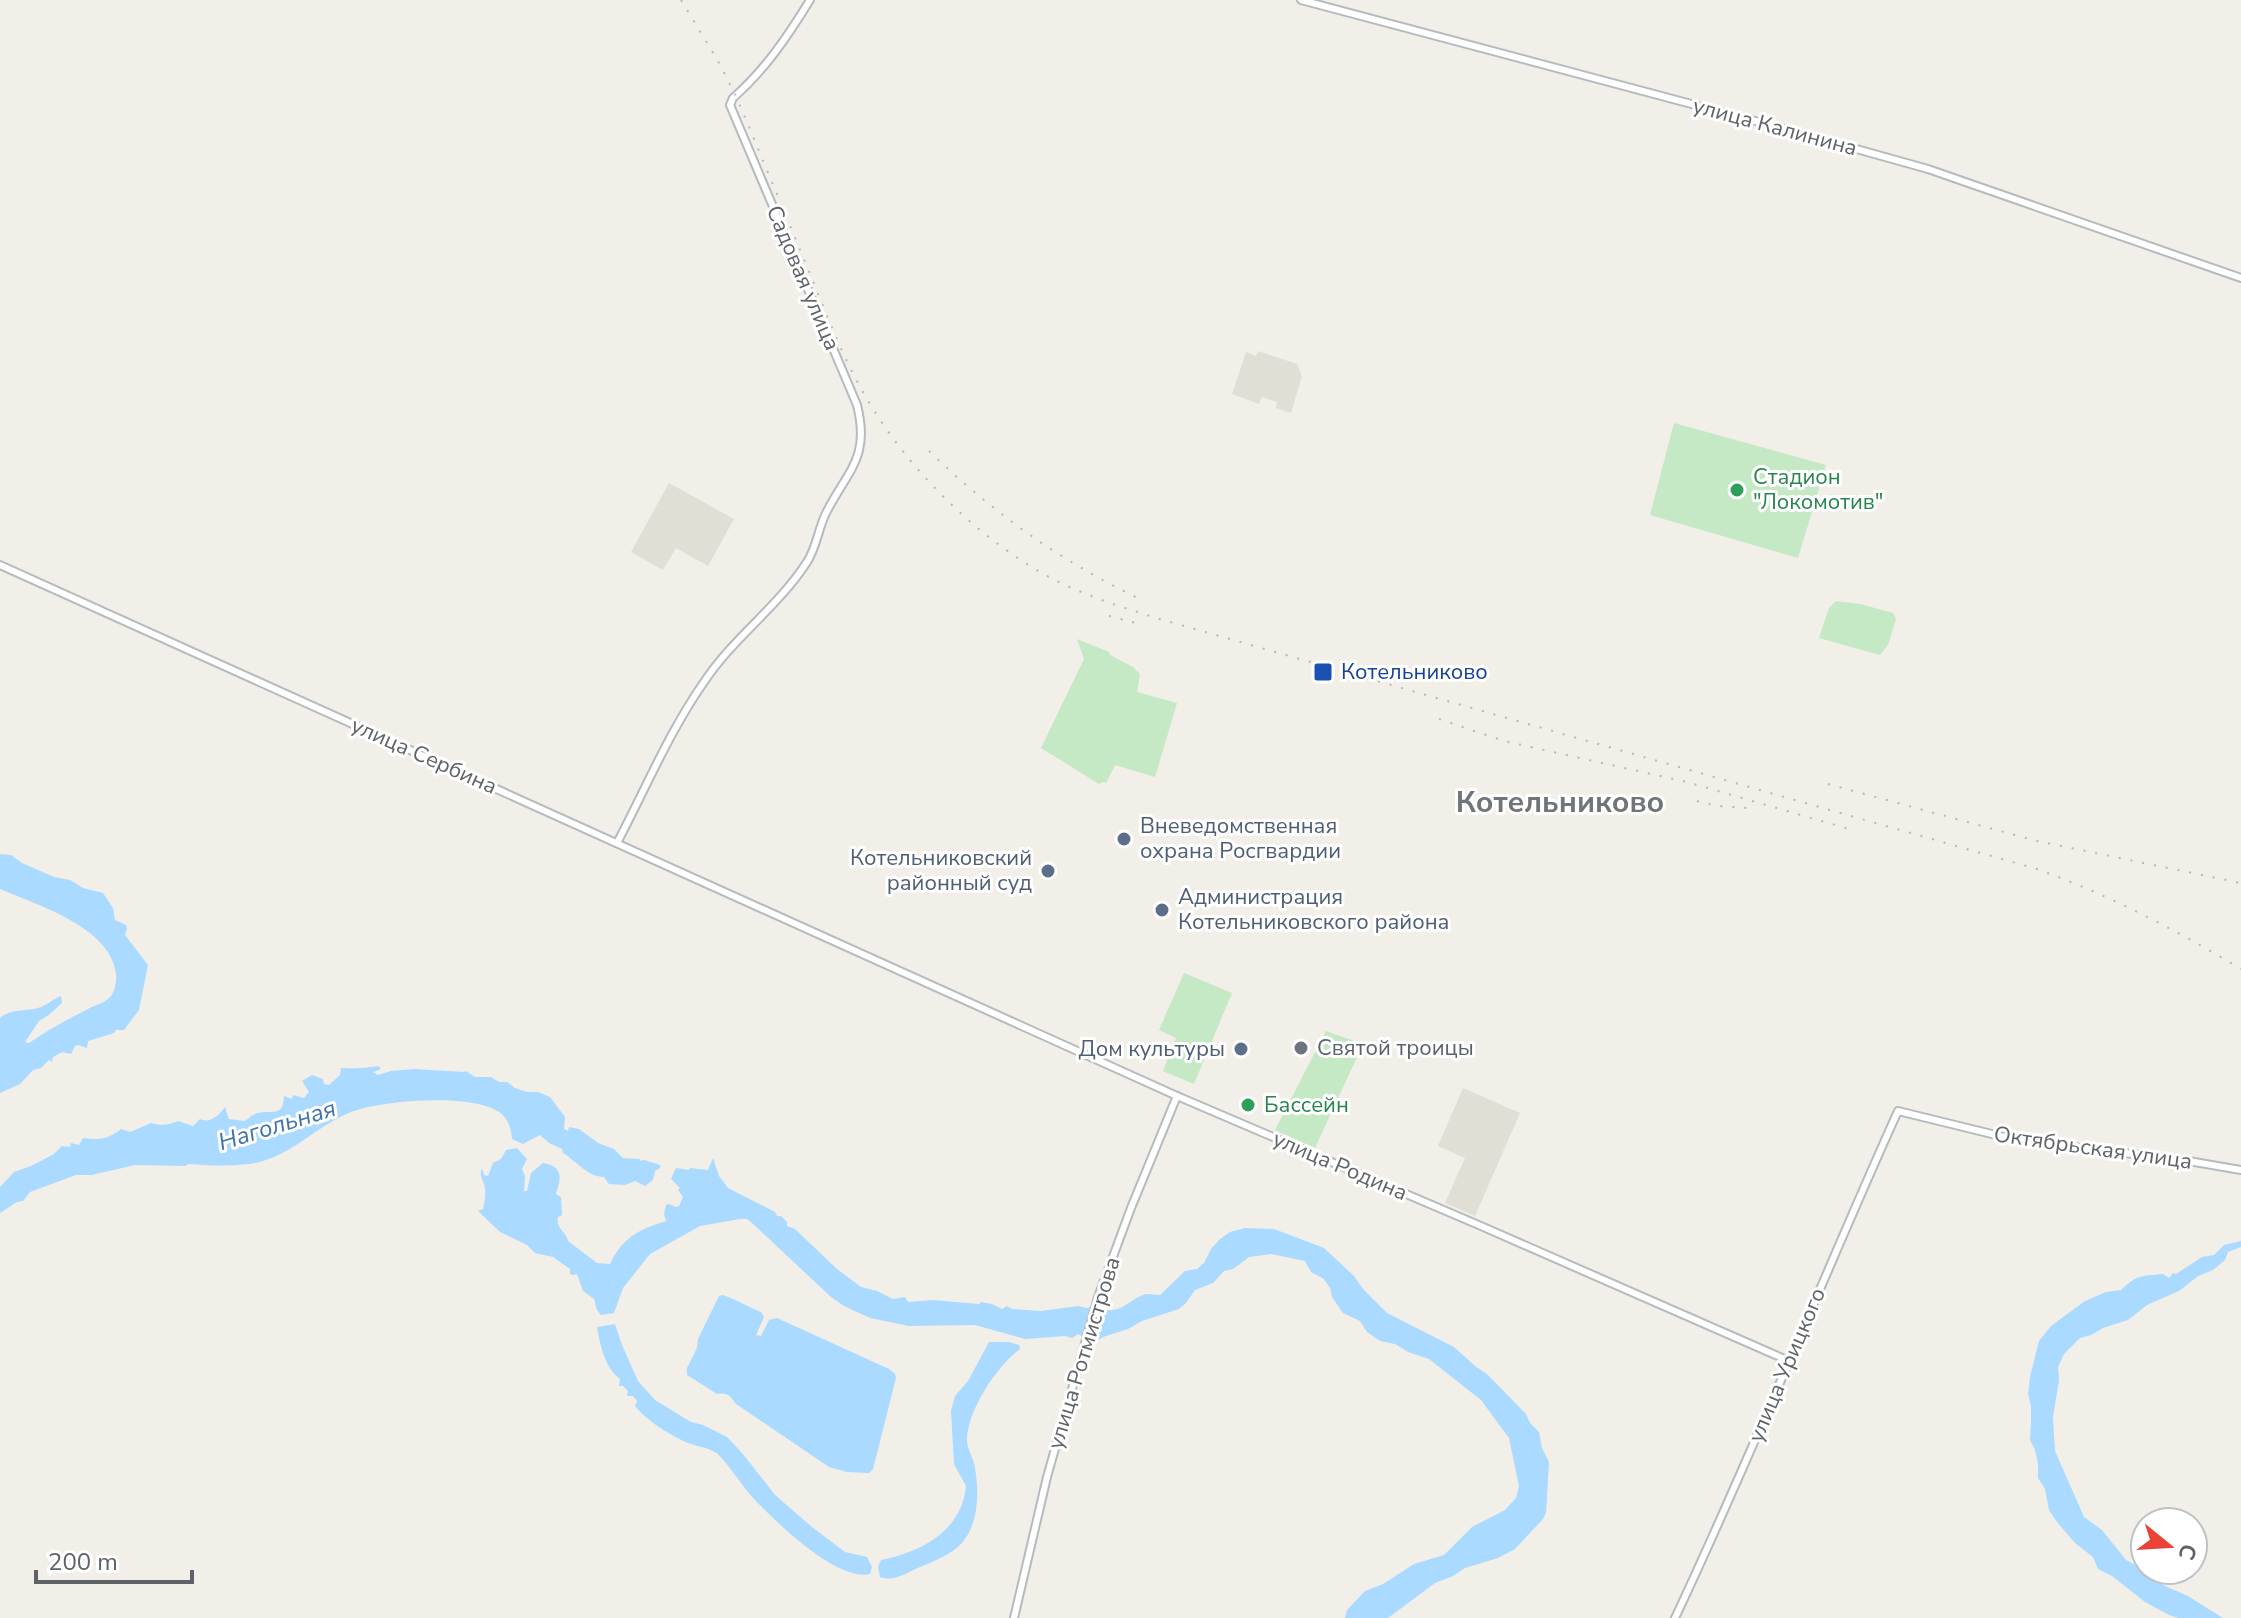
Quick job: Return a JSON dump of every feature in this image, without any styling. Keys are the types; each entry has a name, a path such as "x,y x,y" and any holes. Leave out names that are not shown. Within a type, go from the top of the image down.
{"street":[{"name":"Садовая улица","path":"617,843 692,700 728,650 783,595 807,562 825,514 855,464 862,437 857,405 730,105 790,34 810,0"},
{"name":"улица Калинина","path":"1301,0 1928,169 2241,278"},
{"name":"улица Сербина","path":"0,565 848,948"},
{"name":"улица Родина","path":"848,948 1177,1096 1789,1361"},
{"name":"улица Ротмистрова","path":"1014,1618 1047,1477 1098,1297 1177,1096"},
{"name":"улица Урицкого","path":"1675,1618 1732,1495 1898,1111"},
{"name":"Октябрьская улица","path":"1898,1111 2036,1143 2177,1159 2241,1170"}],"shaded area":[{"path":"1258,351 1297,364 1302,376 1291,413 1276,408 1277,402 1262,397 1259,404 1232,394 1246,352 1256,356"},
{"path":"669,483 734,519 708,566 676,548 663,570 631,552"},
{"path":"1463,1088 1520,1113 1475,1216 1445,1203 1465,1158 1438,1146"}],"green space":[{"name":"Стадион \"Локомотив\"","path":"1674,423 1826,465 1798,558 1650,515"},
{"path":"1836,601 1893,613 1896,619 1888,645 1880,655 1819,638 1829,608"},
{"path":"1077,639 1109,652 1133,667 1140,674 1137,692 1177,703 1155,777 1115,765 1106,783 1099,784 1041,748 1084,659"},
{"path":"1184,973 1232,993 1194,1084 1163,1071 1176,1038 1159,1030"},
{"path":"1326,1031 1363,1044 1315,1148 1275,1130"}],"water":[{"path":"0,854 11,855 54,877 103,893 113,908 115,920 126,925 125,935 148,965 139,1010 124,1030 88,1041 87,1048 75,1046 71,1054 62,1052 53,1057 52,1062 49,1060 41,1068 33,1070 20,1084 0,1093 0,1018 14,1011 41,1007 61,996 62,1003 39,1021 25,1042 29,1043 108,999 116,977 111,958 101,943 87,931 52,911 0,889"},
{"name":"Нагольная","path":"341,1068 381,1068 373,1072 378,1075 414,1069 466,1071 475,1077 491,1077 527,1092 538,1092 550,1097 565,1117 564,1129 579,1129 598,1143 614,1149 623,1158 644,1160 660,1165 660,1168 645,1186 635,1181 625,1185 609,1184 604,1177 587,1172 562,1149 540,1135 523,1144 512,1139 505,1117 486,1106 449,1100 406,1101 368,1107 342,1116 286,1151 263,1161 226,1166 135,1165 92,1175 76,1175 30,1192 23,1201 0,1213 0,1187 14,1172 54,1154 62,1146 70,1147 71,1143 79,1145 83,1138 107,1137 121,1129 130,1132 151,1123 165,1125 178,1121 193,1126 200,1119 214,1118 225,1107 229,1119 245,1121 256,1114 276,1112 281,1108 284,1096 304,1098 309,1092 302,1081 312,1075 329,1085 340,1075"},
{"path":"517,1148 527,1159 522,1169 524,1191 527,1191 531,1173 543,1163 558,1170 560,1178 556,1194 561,1197 562,1215 558,1217 558,1224 568,1241 597,1263 610,1264 620,1247 632,1236 666,1221 666,1205 679,1206 683,1197 678,1190 680,1188 671,1179 676,1168 708,1170 713,1158 719,1176 728,1188 781,1216 787,1226 795,1229 861,1287 893,1299 905,1297 908,1302 981,1302 1002,1309 1007,1306 1041,1311 1091,1307 1083,1337 1078,1334 1072,1338 1025,1339 975,1325 909,1326 870,1318 831,1297 747,1219 700,1226 650,1254 623,1288 614,1313 601,1315 594,1299 583,1291 577,1274 570,1274 570,1269 553,1257 535,1253 527,1245 500,1232 478,1211 483,1209 485,1198 482,1168 484,1175 488,1176 493,1163 501,1159 506,1150"},
{"path":"1245,1228 1274,1229 1324,1248 1387,1313 1454,1347 1488,1375 1526,1414 1539,1432 1549,1462 1546,1513 1515,1549 1435,1583 1388,1618 1345,1618 1347,1610 1365,1591 1383,1584 1414,1564 1444,1555 1472,1527 1505,1510 1516,1498 1519,1486 1509,1438 1481,1400 1429,1359 1380,1341 1367,1332 1360,1321 1343,1313 1324,1279 1311,1272 1305,1261 1271,1254 1249,1257 1233,1269 1224,1271 1213,1283 1195,1290 1179,1309 1142,1321 1091,1345 1102,1303 1107,1310 1113,1310 1146,1294 1160,1295 1185,1271 1197,1269 1204,1263 1220,1239"},
{"path":"2241,1241 2241,1247 2228,1252 2225,1260 2213,1270 2198,1276 2179,1291 2147,1305 2128,1320 2080,1338 2064,1354 2058,1367 2053,1417 2055,1451 2084,1517 2102,1530 2129,1562 2129,1586 2165,1586 2223,1618 2179,1618 2145,1602 2098,1569 2093,1557 2075,1543 2049,1510 2030,1440 2030,1377 2039,1341 2051,1326 2085,1301 2106,1292 2121,1290 2140,1277 2163,1274 2169,1278 2202,1257 2214,1255 2224,1245"},
{"path":"719,1296 761,1312 764,1317 756,1335 761,1336 769,1320 777,1318 895,1374 873,1469 869,1473 829,1467 736,1404 728,1395 717,1394 687,1375 698,1339"},
{"path":"615,1324 638,1381 655,1400 691,1422 727,1437 775,1495 812,1527 845,1552 867,1557 872,1567 870,1574 856,1574 824,1560 753,1498 718,1454 674,1436 640,1412 633,1396 627,1396 628,1391 619,1386 620,1379 610,1369 602,1348 597,1327"},
{"path":"989,1342 1009,1342 1019,1345 1020,1349 1002,1366 985,1390 968,1428 967,1444 977,1487 975,1517 968,1535 953,1551 942,1557 900,1576 880,1577 878,1567 881,1560 924,1545 948,1527 957,1515 966,1486 954,1464 951,1411 955,1396 968,1381"}],"railway":[{"path":"681,0 736,96 838,342 875,412 930,483 975,525 1023,562 1077,590 1163,620 2037,869 2142,914 2241,969"},
{"path":"929,451 977,495 1028,534 1140,599"},
{"path":"1109,616 1140,624"},
{"path":"1439,719 1504,741 1687,782 1856,831"},
{"path":"1828,784 2037,841 2241,883"},
{"path":"1697,801 1748,808"}],"place":[{"name":"Стадион \"Локомотив\"","path":"1737,490"},
{"name":"Котельниково","path":"1323,672"},
{"name":"Вневедомственная охрана Росгвардии","path":"1124,839"},
{"name":"Котельниковский районный суд","path":"1048,871"},
{"name":"Администрация Котельниковского района","path":"1162,910"},
{"name":"Святой троицы","path":"1301,1048"},
{"name":"Дом культуры","path":"1241,1049"},
{"name":"Бассейн","path":"1248,1105"}],"district":[{"name":"Котельниково","path":"1560,802"}]}
